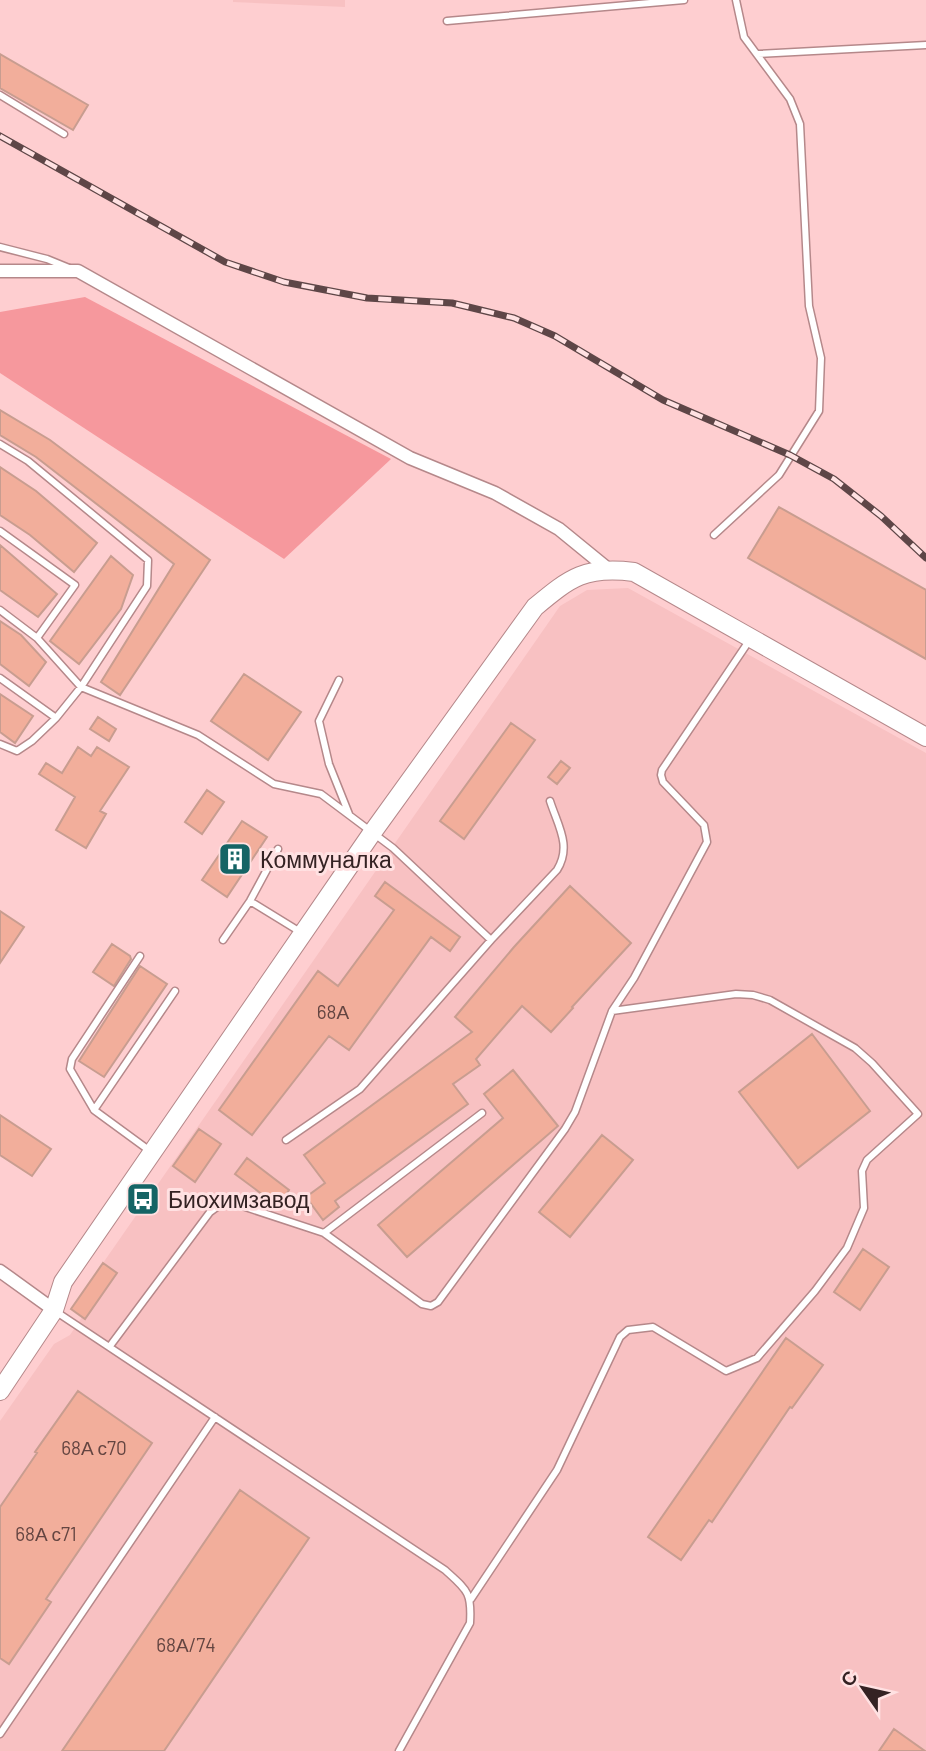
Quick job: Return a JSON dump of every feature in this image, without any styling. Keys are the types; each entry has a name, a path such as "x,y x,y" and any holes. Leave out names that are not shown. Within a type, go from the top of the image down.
{"main road":[{"path":"0,1391 54,1310 63,1282 372,833 535,607 561,585 578,576 608,569 634,572 926,737"}],"street":[{"path":"0,271 78,271 410,458 495,493 559,529 608,569"},
{"path":"0,1271 54,1310"}],"lane":[{"path":"447,21 684,0"},
{"path":"714,535 779,475 819,411 821,358 809,306 800,124 790,99 744,37 736,0"},
{"path":"758,54 926,45"},
{"path":"0,95 64,134"},
{"path":"0,247 47,259 78,271"},
{"path":"0,444 28,461 148,560 147,586 81,687 56,718 32,741 17,751 0,744"},
{"path":"0,531 75,585 37,638"},
{"path":"0,610 37,638 81,687 198,735 274,784 321,794 393,848 491,940"},
{"path":"110,1346 210,1213 221,1204 233,1203 324,1233 422,1304 431,1306 438,1302 575,1112 612,1011 634,978 707,842 704,825 663,782 662,770 751,638"},
{"path":"0,678 56,718"},
{"path":"339,680 319,721 329,764 349,816"},
{"path":"286,1140 360,1089 491,940 557,870 564,858 565,846 550,801"},
{"path":"223,940 250,901 278,849"},
{"path":"250,901 302,934"},
{"path":"140,956 72,1059 70,1069 94,1110 153,1153"},
{"path":"94,1110 175,991"},
{"path":"398,1751 470,1622 471,1599 556,1470 620,1338 628,1330 653,1328 726,1371 757,1358 815,1291 847,1248 864,1208 863,1171 867,1160 918,1114 855,1048 770,1000 753,995 736,995 612,1011"},
{"path":"324,1233 482,1113"},
{"path":"54,1310 445,1570 471,1599"},
{"path":"0,1734 215,1418"}],"shaded area":[{"path":"345,0 345,7 233,2"},
{"path":"85,297 391,459 284,559 0,373 0,312"},
{"path":"628,588 926,753 926,1751 0,1751 0,1421 54,1344 70,1335 82,1317 71,1309 560,606 587,590"}],"building":[{"path":"0,54 88,105 73,130 0,88"},
{"path":"0,410 50,440 210,560 120,695 101,682 174,564 36,457 0,435"},
{"path":"0,467 36,491 97,543 74,572 30,535 0,515"},
{"path":"779,507 926,590 926,659 748,558"},
{"path":"0,545 57,594 38,617 0,590"},
{"path":"111,556 133,575 121,609 79,664 50,641"},
{"path":"0,621 21,635 46,662 29,686 0,664"},
{"path":"244,674 301,712 268,760 211,721"},
{"path":"0,694 33,716 15,743 0,732"},
{"path":"98,717 116,729 109,741 90,729"},
{"path":"511,723 535,740 464,839 440,821"},
{"path":"78,747 91,756 97,747 129,767 100,811 106,814 86,848 56,830 75,797 39,774 46,763 62,773"},
{"path":"561,761 570,768 557,784 548,777"},
{"path":"207,790 224,802 202,834 185,822"},
{"name":"Коммуналка","path":"242,821 267,837 227,897 202,880"},
{"path":"385,882 460,937 450,951 431,937 349,1050 329,1036 252,1135 219,1110 318,971 338,986 394,910 375,896"},
{"path":"570,886 631,943 551,1032 522,1006 476,1059 480,1065 453,1084 468,1104 335,1201 339,1207 323,1220 306,1197 325,1183 304,1155 472,1032 455,1017"},
{"path":"0,911 24,927 0,963"},
{"path":"112,944 131,959 114,986 93,972"},
{"path":"140,966 167,984 104,1077 79,1061"},
{"path":"812,1034 870,1111 798,1168 739,1092"},
{"path":"513,1070 558,1126 407,1257 378,1225 503,1118 484,1094"},
{"path":"0,1115 51,1149 32,1176 0,1155"},
{"path":"199,1129 221,1144 195,1182 173,1166"},
{"path":"602,1135 633,1160 570,1237 539,1212"},
{"path":"247,1158 289,1190 278,1206 235,1174"},
{"path":"863,1249 889,1267 860,1310 834,1292"},
{"path":"103,1263 117,1273 85,1319 71,1309"},
{"path":"786,1338 823,1365 792,1408 790,1407 712,1522 709,1520 681,1560 648,1537"},
{"path":"78,1391 152,1443 46,1599 51,1602 9,1664 0,1658 0,1507"},
{"path":"240,1490 309,1538 164,1751 62,1751"},
{"path":"894,1729 925,1751 879,1751"}],"railway":[{"path":"0,136 225,262 284,282 367,298 452,303 514,318 555,336 663,400 790,455 834,479 881,516 926,558"}],"place":[{"name":"Коммуналка","path":"235,859"},
{"name":"Биохимзавод","path":"143,1199"}]}
